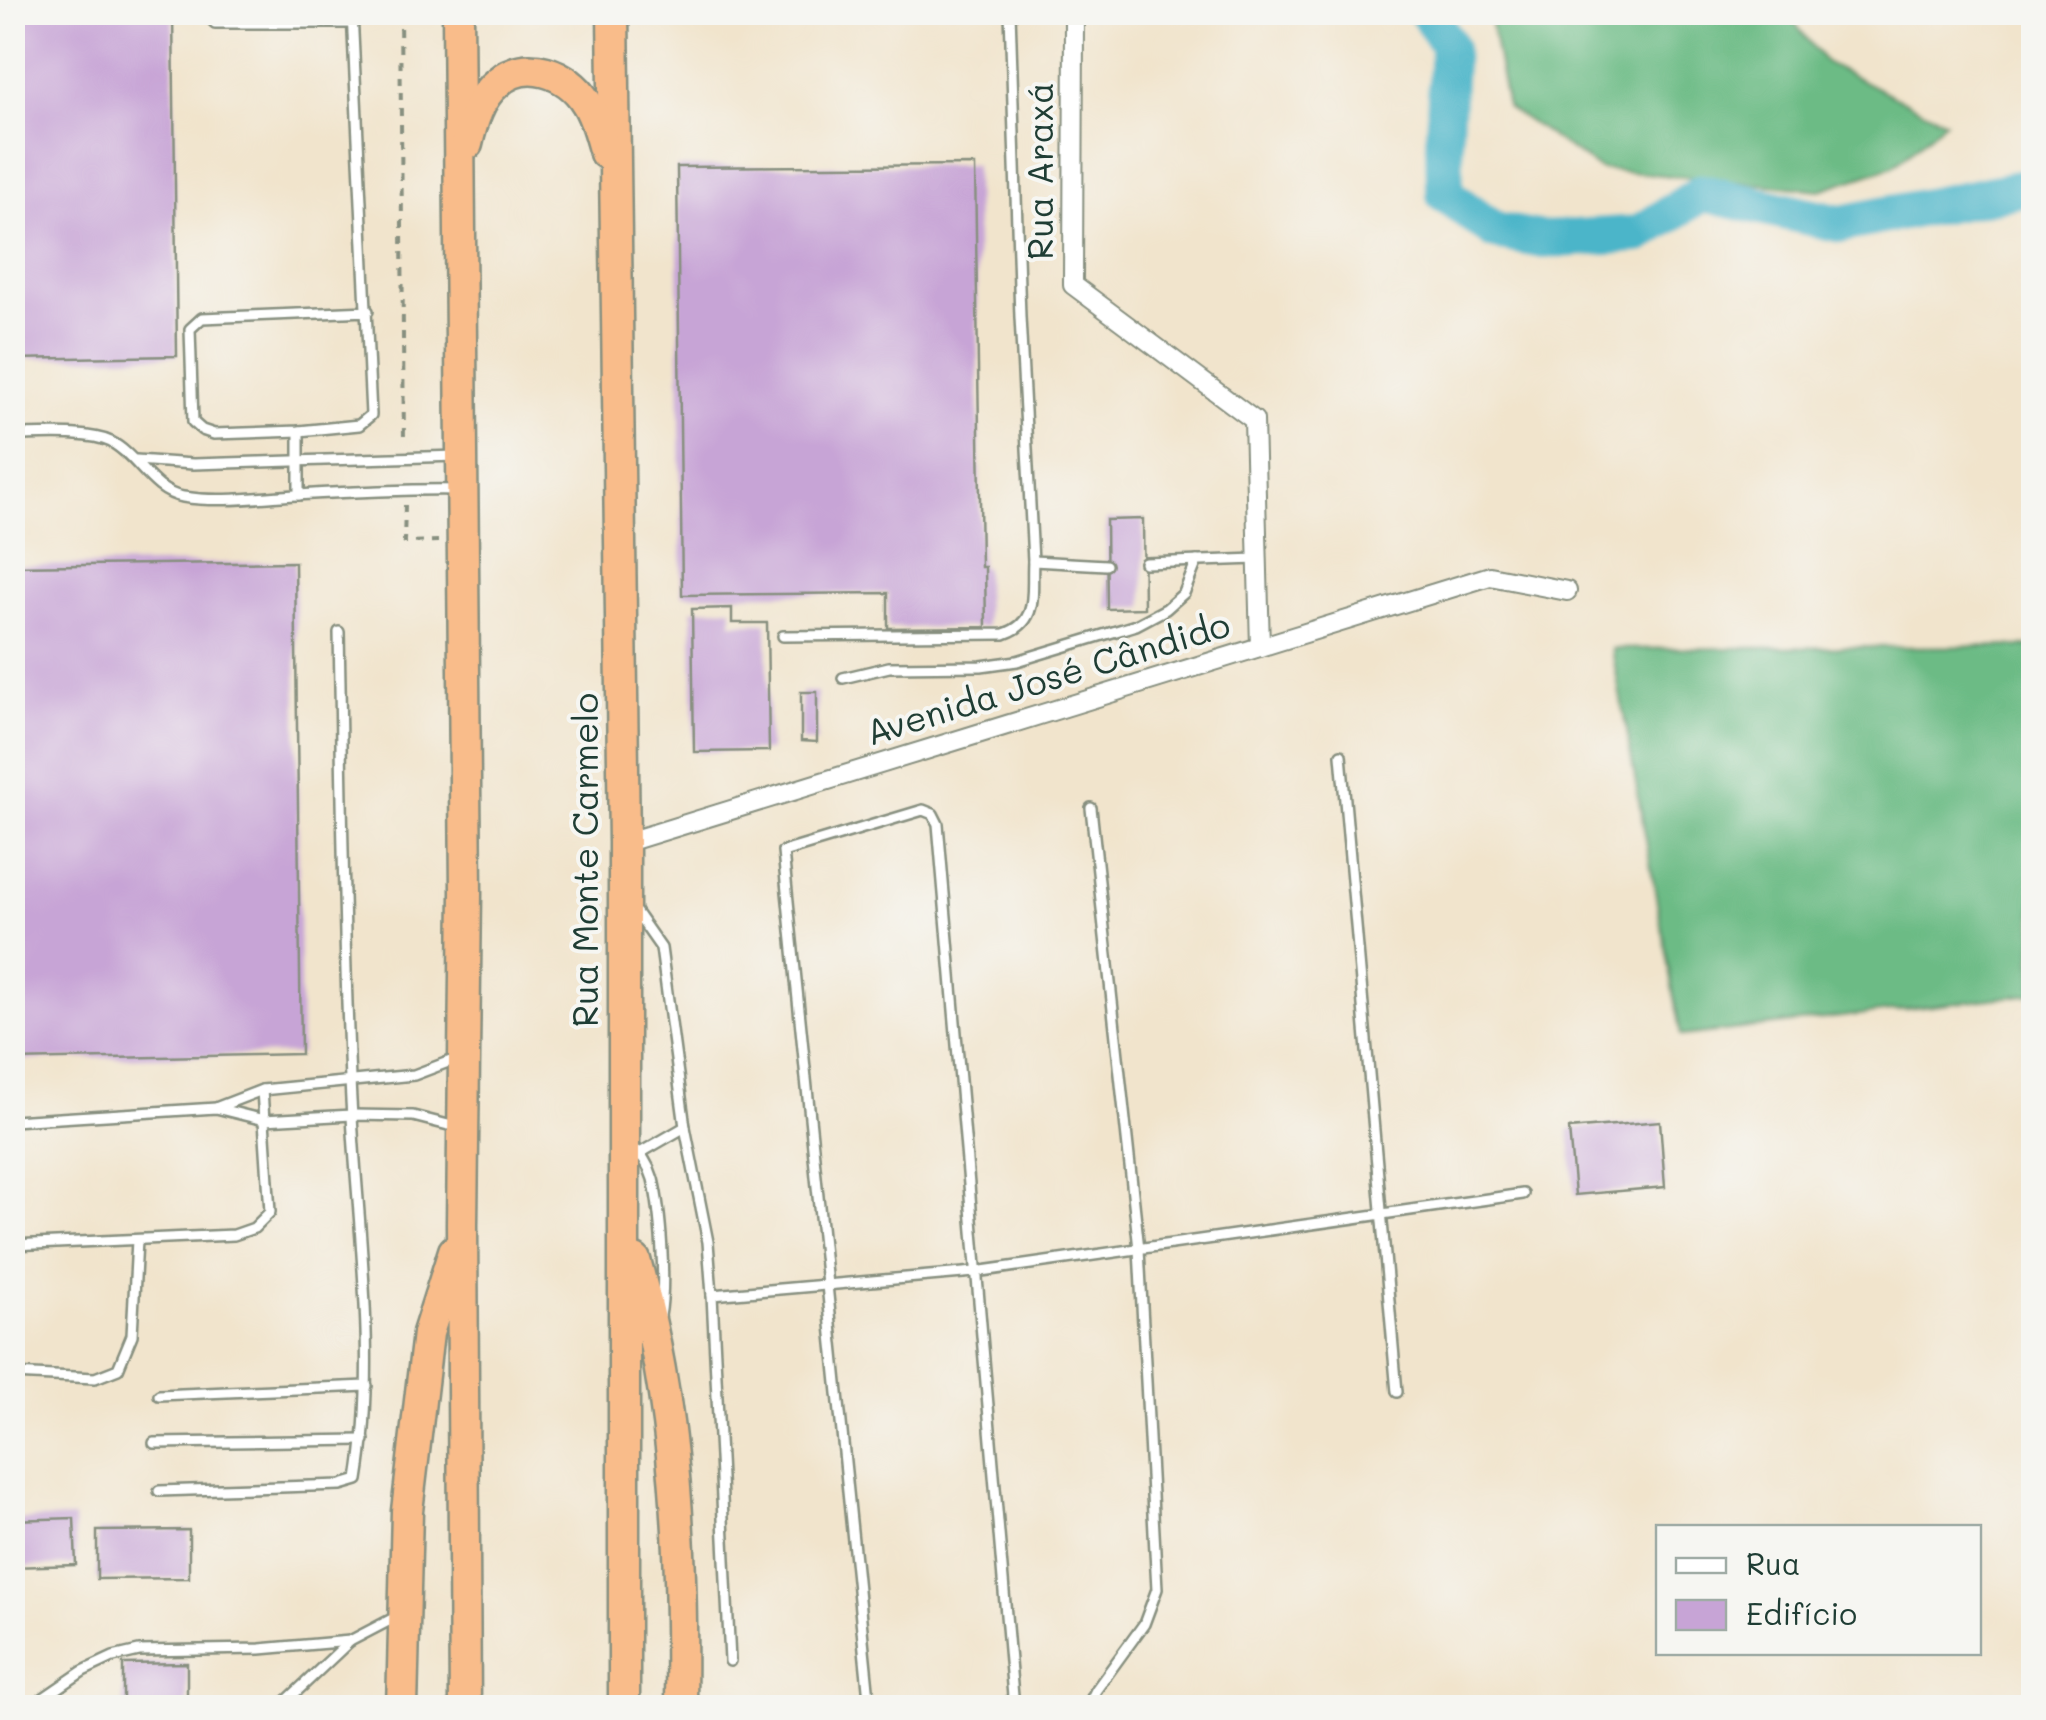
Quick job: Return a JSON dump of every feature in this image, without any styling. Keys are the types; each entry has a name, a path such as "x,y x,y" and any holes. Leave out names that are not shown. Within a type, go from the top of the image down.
{"highway":[{"path":"458,12 466,1056 462,1224 465,1708"},
{"name":"Rua Monte Carmelo","path":"613,12 624,897 633,1146 625,1227 624,1708"},
{"path":"460,179 472,124 484,97 500,79 524,70 549,72 569,82 586,101 602,143 614,196"},
{"path":"402,1708 407,1511 428,1333 462,1224"},
{"path":"625,1227 656,1338 679,1509 681,1708"}],"street":[{"name":"Rua Araxá","path":"1074,12 1073,285 1254,420 1257,559"},
{"path":"1257,559 1260,648"},
{"name":"Avenida José Cândido","path":"624,843 1490,576 1567,591"}],"lane":[{"path":"204,12 215,23 352,18 368,311 370,415 358,424 299,431 214,434 192,422 190,329 202,318 368,311"},
{"path":"784,636 1004,634 1017,630 1030,614 1033,561 1010,12"},
{"path":"299,431 299,495"},
{"path":"12,434 84,436 109,441 176,496 207,501 462,490"},
{"path":"136,460 168,463 462,456"},
{"path":"157,484 168,463"},
{"path":"1145,563 1257,559"},
{"path":"1033,561 1106,565"},
{"path":"843,678 890,667 981,666 1017,661 1136,625 1166,609 1184,592 1196,562"},
{"path":"159,1491 341,1485 358,1480 367,1386 350,1082 339,632"},
{"path":"1341,755 1397,1392"},
{"path":"1087,1708 1144,1624 1157,1589 1139,1249 1091,808"},
{"path":"870,1708 783,852 923,810 934,814 938,824 1014,1708"},
{"path":"624,897 661,948 685,1128 708,1242 730,1661"},
{"path":"216,1108 262,1090 414,1075 466,1056"},
{"path":"12,1245 234,1235 254,1228 270,1212 262,1090"},
{"path":"12,1121 216,1108 264,1120 352,1114 414,1116 464,1129"},
{"path":"656,1338 664,1290 652,1176 633,1146 685,1128"},
{"path":"712,1295 974,1272 1523,1194"},
{"path":"12,1374 95,1378 118,1369 132,1335 137,1240"},
{"path":"159,1395 367,1386"},
{"path":"154,1443 364,1440"},
{"path":"278,1708 350,1642 403,1613"},
{"path":"28,1708 82,1671 113,1657 139,1652 350,1642"}],"path":[{"path":"400,12 404,459"},
{"path":"405,490 404,542 462,540"}],"green space":[{"path":"1489,13 1787,13 1825,62 1945,121 1894,166 1820,190 1600,169 1507,107"},
{"path":"2033,646 2033,994 1681,1036 1612,649"}],"building":[{"path":"12,12 173,12 177,356 12,359"},
{"path":"975,165 981,567 985,567 986,627 888,628 888,593 682,595 677,167"},
{"path":"1143,519 1144,608 1107,609 1106,520"},
{"path":"295,562 301,1054 12,1060 12,566"},
{"path":"732,608 732,623 767,623 769,751 694,752 692,609"},
{"path":"801,692 817,692 817,742 801,741"},
{"path":"1660,1121 1665,1187 1575,1195 1569,1129"},
{"path":"74,1518 76,1565 12,1567 12,1520"},
{"path":"189,1530 189,1578 97,1579 97,1531"},
{"path":"187,1663 187,1708 123,1708 123,1664"}],"waterway":[{"path":"1427,12 1449,46 1445,194 1495,231 1543,240 1639,234 1702,193 1841,224 2034,186"}]}
